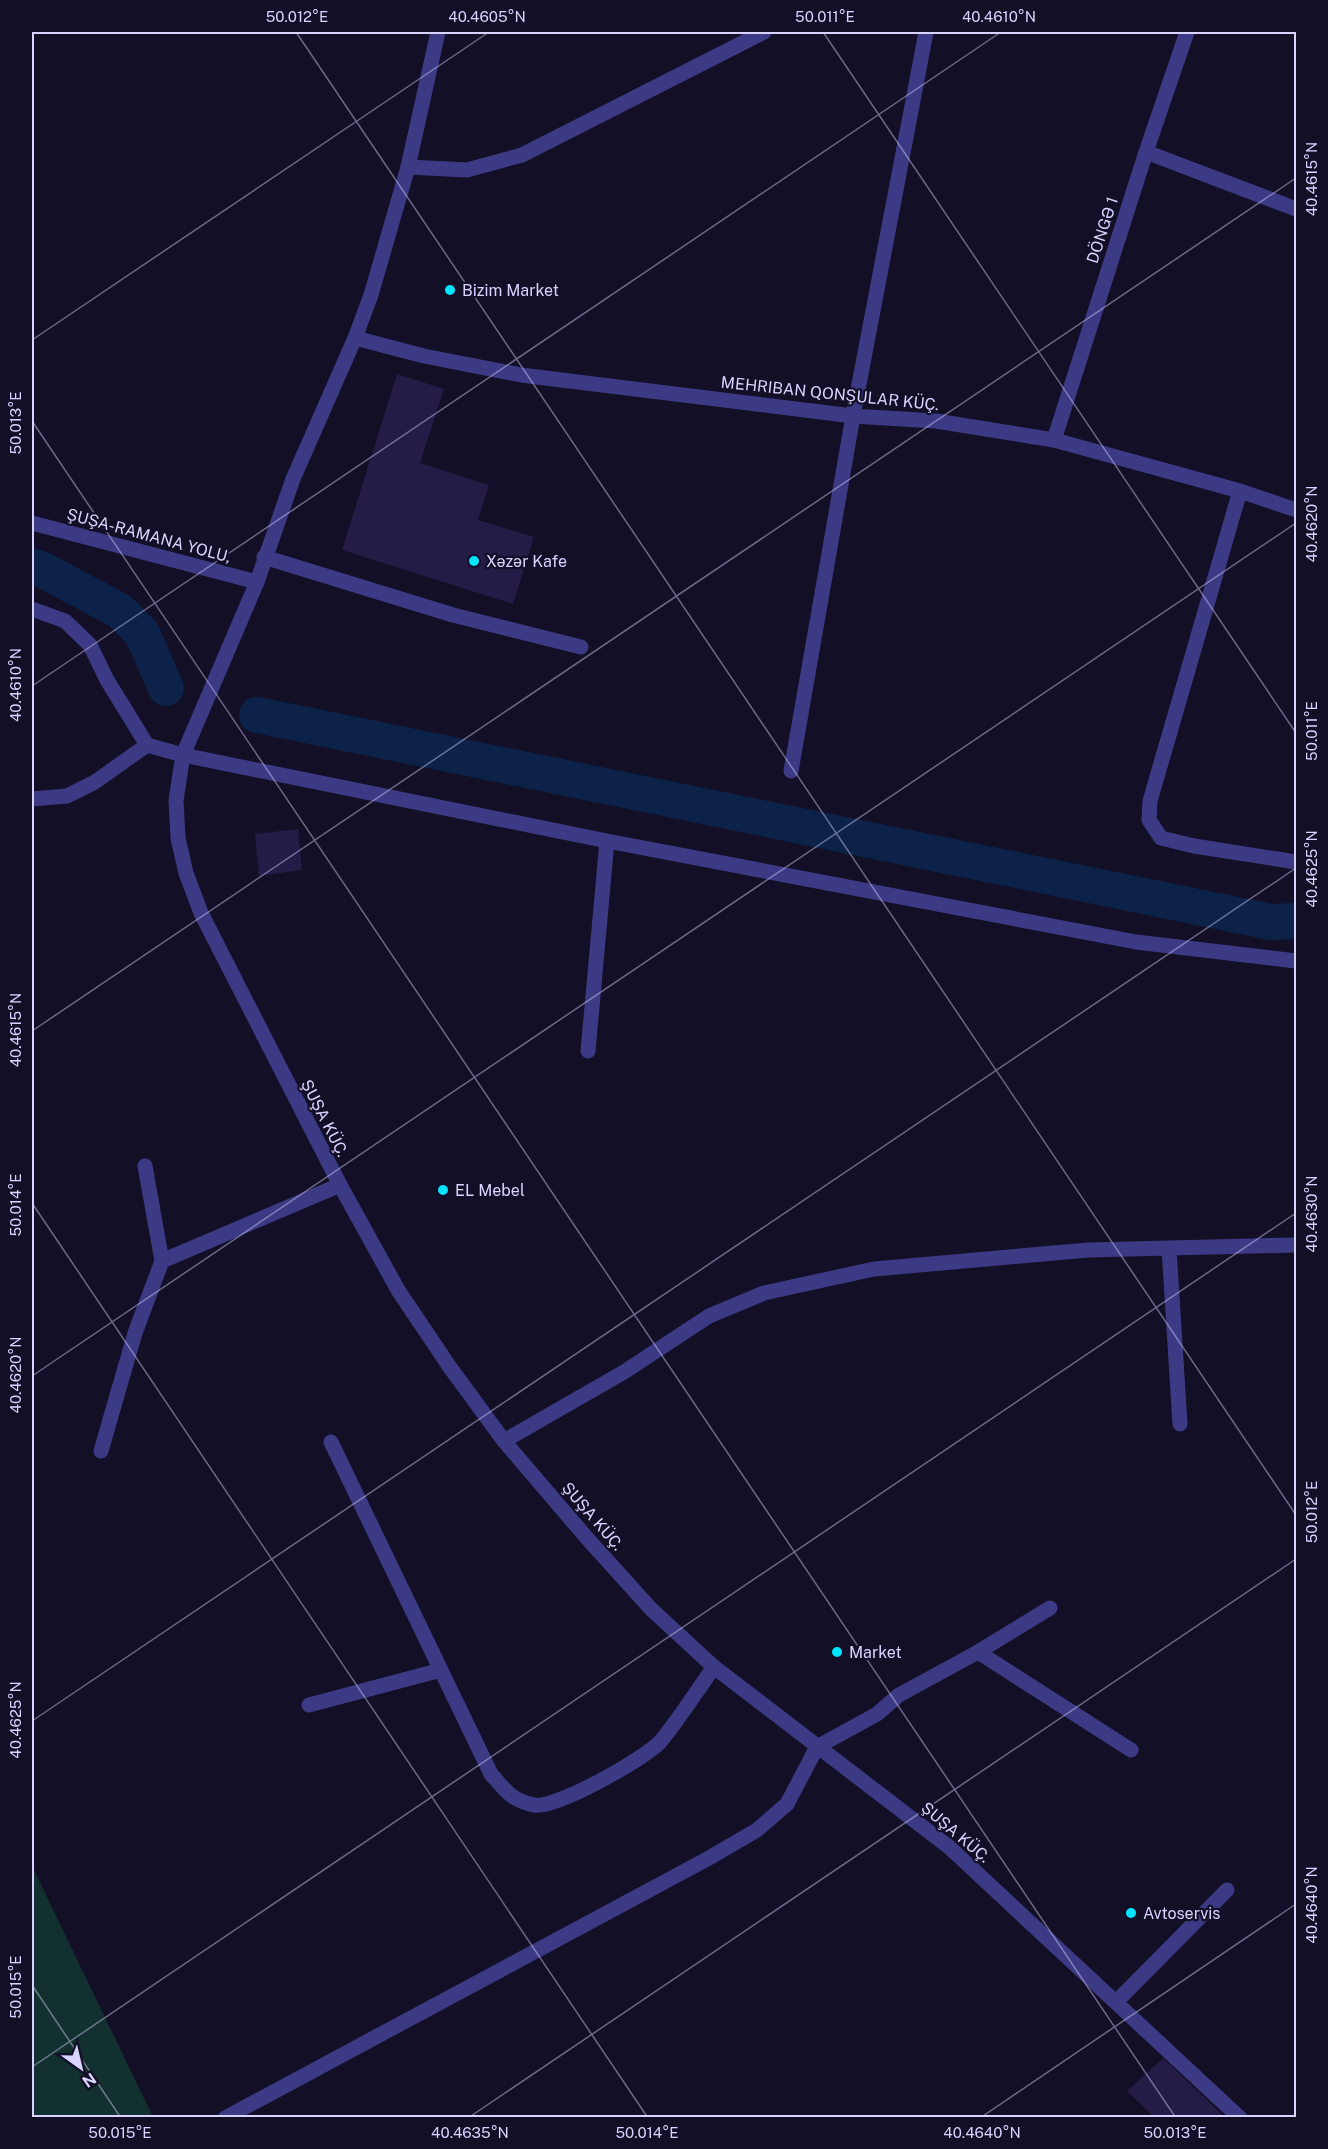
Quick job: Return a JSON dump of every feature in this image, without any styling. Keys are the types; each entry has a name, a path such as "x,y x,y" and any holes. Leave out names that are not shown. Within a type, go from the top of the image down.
{"street":[{"name":"ŞUŞA KÜÇ.","path":"438,32 408,167 381,263 355,338 293,478 256,582 183,755 176,800 178,838 201,913 340,1185 398,1290 449,1366 504,1441 586,1537 651,1609 714,1667 949,1846 1240,2118"},
{"path":"408,167 467,170 522,155 764,32"},
{"path":"791,771 853,416 926,32"},
{"name":"DÖNGƏ 1","path":"1054,440 1187,32"},
{"path":"1146,152 1296,209"},
{"name":"MEHRIBAN QONŞULAR KÜÇ.","path":"355,338 424,356 521,375 853,416 936,421 1054,440 1240,491 1296,510"},
{"path":"1240,491 1150,801 1149,820 1161,838 1194,846 1296,862"},
{"name":"ŞUŞA-RAMANA YOLU,","path":"32,523 256,582"},
{"path":"264,557 453,615 581,647"},
{"path":"32,609 65,621 90,645 107,680 147,745 183,755 607,841 1136,942 1296,961"},
{"path":"32,800 68,796 95,782 147,745"},
{"path":"588,1051 607,841"},
{"path":"101,1450 135,1333 162,1261 145,1166"},
{"path":"162,1261 340,1185"},
{"path":"504,1441 624,1372 709,1316 764,1293 874,1269 1088,1250 1296,1245"},
{"path":"1169,1248 1180,1424"},
{"path":"330,1442 490,1774 512,1797 536,1806 569,1797 631,1763 658,1743 714,1667"},
{"path":"225,2118 699,1864 757,1830 787,1804 817,1747 877,1714 899,1695 978,1652 1050,1608"},
{"path":"978,1652 1131,1750"},
{"path":"309,1705 441,1670"},
{"path":"1117,2001 1227,1890"}],"green space":[{"path":"32,1866 153,2117 32,2117"}],"building":[{"path":"397,374 444,389 420,463 489,485 478,520 534,537 513,604 342,550"},
{"path":"298,829 302,870 259,876 255,834"},
{"path":"1163,2058 1226,2118 1155,2118 1127,2091"}],"waterway":[{"path":"32,566 120,611 142,633 166,688"},
{"path":"257,715 1271,922 1296,921"}],"place":[{"name":"Bizim Market","path":"450,290"},
{"name":"Xəzər Kafe","path":"474,561"},
{"name":"EL Mebel","path":"443,1190"},
{"name":"Market","path":"837,1652"},
{"name":"Avtoservis","path":"1131,1913"}]}
